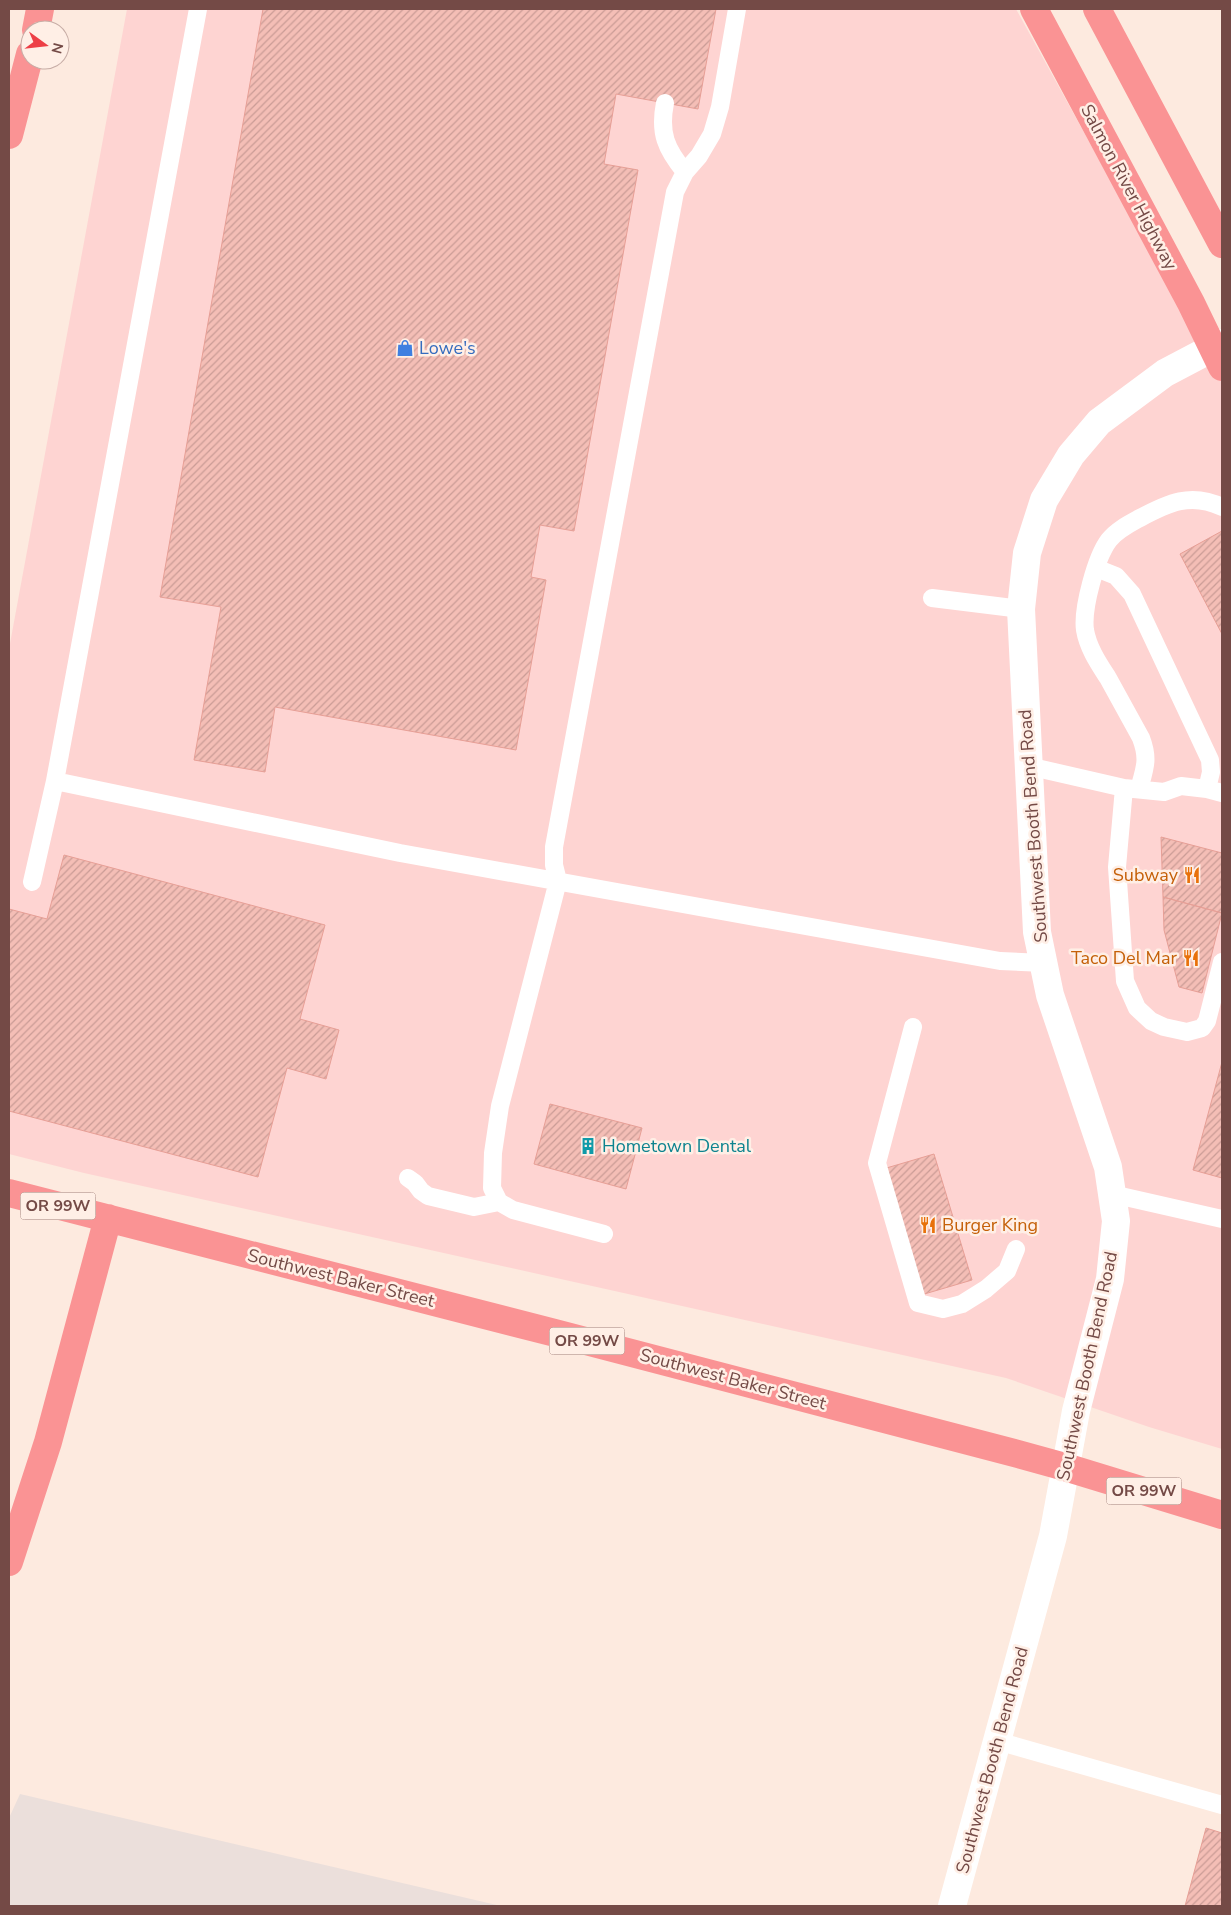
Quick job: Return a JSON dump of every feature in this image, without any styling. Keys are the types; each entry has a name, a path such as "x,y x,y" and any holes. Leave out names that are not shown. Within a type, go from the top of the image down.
{"highway":[{"name":"Salmon River Highway","path":"1034,9 1219,352"},
{"path":"1097,9 1222,244"},
{"path":"9,135 26,70"},
{"name":"Southwest Baker Street","path":"9,1193 1065,1467 1222,1515"},
{"path":"9,1562 48,1442 108,1218"}],"street":[{"name":"Southwest Booth Bend Road","path":"952,1906 1053,1536 1076,1411 1110,1279 1116,1220 1108,1167 1050,995 1037,932 1022,609 1027,553 1044,500 1071,455 1099,422 1165,373 1219,352"}],"lane":[{"path":"32,882 55,781 198,9"},
{"path":"604,1234 513,1210 499,1202 492,1188 493,1153 500,1106 558,881 554,865 554,847 675,192 685,172 699,156 712,134 720,108 737,9"},
{"path":"665,103 662,118 664,139 672,157 685,172"},
{"path":"1222,507 1197,500 1182,500 1164,505 1124,527 1110,539 1096,568 1085,613 1085,632 1092,652 1146,750 1146,766 1132,788 1117,867 1125,981 1138,1008 1152,1021 1178,1031 1196,1030 1202,1028 1207,1020 1222,962"},
{"path":"1028,766 1132,788 1164,792 1181,786 1214,791 1210,760 1132,594 1116,576 1096,568"},
{"path":"932,598 1022,609"},
{"path":"55,781 390,851 1000,961 1044,963"},
{"path":"913,1027 877,1163 918,1303 943,1309 962,1304 986,1289 1007,1271 1016,1249"},
{"path":"408,1178 416,1183 421,1191 428,1196 474,1207 499,1202"},
{"path":"1112,1194 1222,1219"},
{"path":"997,1741 1222,1804"}],"shaded area":[{"path":"127,9 1016,9 1222,383 1222,1449 1149,1427 1006,1378 84,1173 9,1154 9,649"},
{"path":"20,1794 501,1906 9,1906 9,1818"}],"building":[{"name":"Lowe's","path":"263,9 716,9 698,109 616,94 604,164 638,170 574,531 540,525 531,577 546,580 516,750 275,707 265,772 194,760 221,607 160,597"},
{"path":"1222,531 1222,634 1180,554"},
{"name":"Subway","path":"1161,837 1222,853 1222,913 1163,897"},
{"path":"64,855 325,925 300,1019 339,1030 326,1079 287,1068 258,1177 9,1111 9,909 47,919"},
{"name":"Taco Del Mar","path":"1163,897 1222,913 1202,993 1179,987 1164,930"},
{"path":"1222,1062 1222,1178 1193,1170"},
{"name":"Hometown Dental","path":"550,1104 642,1128 626,1189 534,1164"},
{"name":"Burger King","path":"934,1154 972,1280 921,1295 883,1169"},
{"path":"1206,1828 1222,1833 1222,1906 1185,1906"}],"place":[{"name":"Lowe's","path":"405,348"},
{"name":"Subway","path":"1192,875"},
{"name":"Taco Del Mar","path":"1191,958"},
{"name":"Hometown Dental","path":"588,1146"},
{"name":"Burger King","path":"928,1225"}]}
